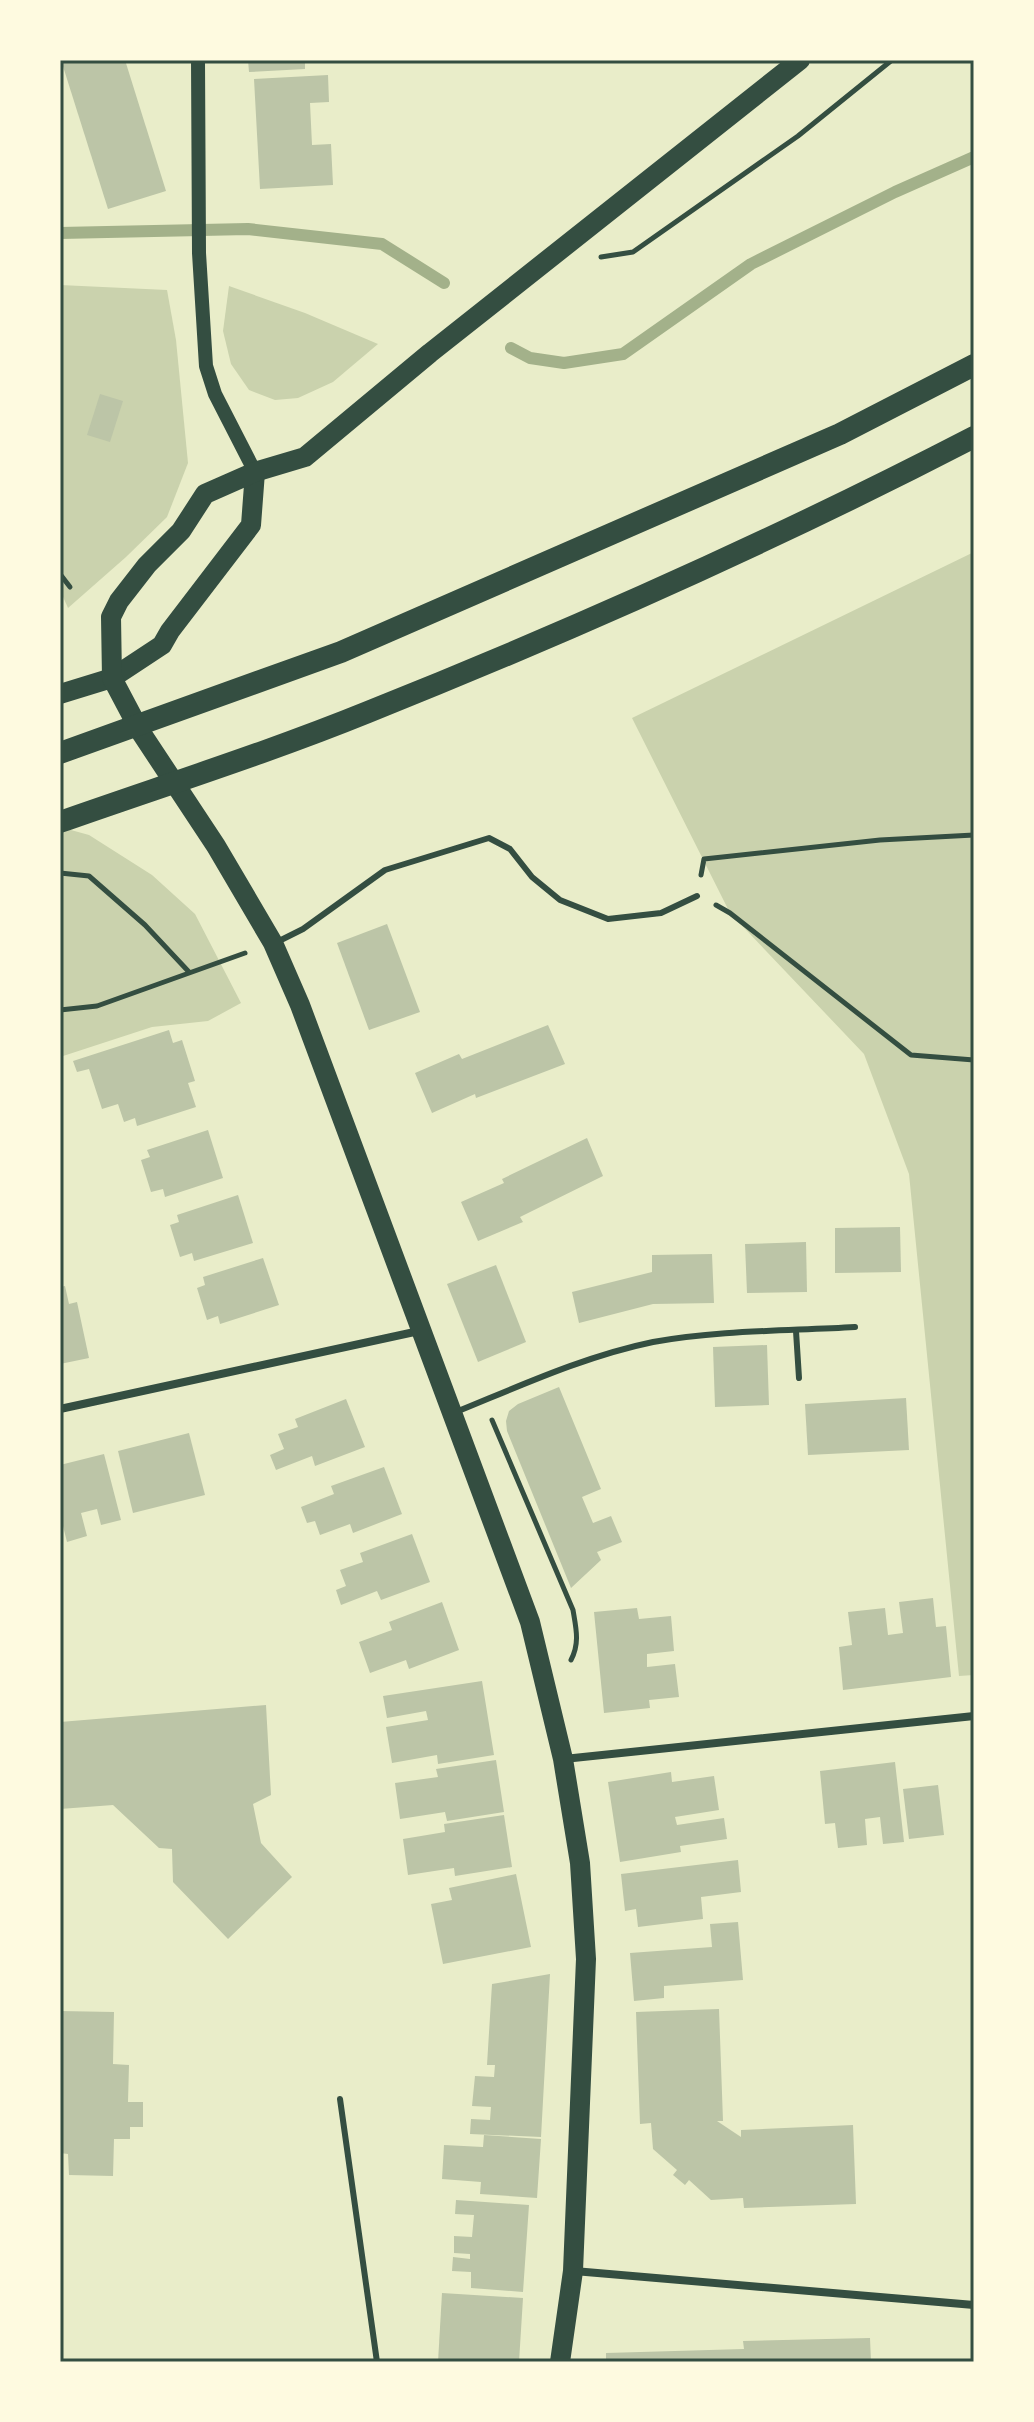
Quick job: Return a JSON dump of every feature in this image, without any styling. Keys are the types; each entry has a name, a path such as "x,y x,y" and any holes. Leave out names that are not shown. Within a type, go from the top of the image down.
{"highway":[{"path":"60,753 341,652 840,434 974,365"},
{"path":"60,822 365,713 683,576 875,488 974,437"}],"main road":[{"path":"560,2362 573,2271 586,1959 580,1863 563,1759 530,1622 300,1005 273,943 216,846 140,731 112,678 111,617 129,585 181,531 205,494 255,472 305,457 430,353 800,60"},
{"path":"60,694 112,678 162,645 251,525 255,472"}],"street":[{"path":"198,60 199,253 206,366 215,394 255,472"},
{"path":"60,1409 420,1331"},
{"path":"563,1759 974,1716"},
{"path":"573,2271 974,2305"}],"lane":[{"path":"273,943 303,929 385,870 489,838 510,849 532,877 560,900 608,919 661,913 697,896"},
{"path":"453,1413 602,1356 653,1342 724,1333 855,1327"},
{"path":"796,1331 799,1378"},
{"path":"340,2099 377,2362"}],"path":[{"path":"546,262 633,252 798,136 892,60"},
{"path":"60,574 70,587"},
{"path":"974,835 880,840 704,859 697,896 730,913 911,1055 974,1060"},
{"path":"60,873 89,876 145,925 189,972"},
{"path":"60,1010 97,1006 273,943"},
{"path":"483,1401 573,1610 578,1634 577,1650 570,1661 568,1674"}],"green space":[{"path":"60,285 167,290 176,340 188,463 167,517 68,608 60,590"},
{"path":"229,286 305,313 378,344 333,382 298,398 275,400 249,390 231,364 223,331"},
{"path":"974,552 974,1675 959,1676 909,1174 864,1054 730,913 632,718"},
{"path":"60,827 89,835 152,875 195,914 241,1003 208,1021 152,1027 60,1057"}],"building":[{"path":"61,60 125,60 166,191 108,209"},
{"path":"248,60 305,60 305,69 249,72"},
{"path":"328,75 329,102 310,103 312,145 331,144 333,185 260,189 254,79"},
{"path":"100,394 123,401 110,442 87,435"},
{"path":"387,924 420,1012 369,1030 337,943"},
{"path":"548,1025 565,1064 476,1098 475,1094 432,1113 415,1073 459,1054 462,1059"},
{"path":"169,1030 173,1043 182,1040 195,1081 188,1083 196,1107 137,1126 135,1118 124,1122 118,1104 102,1109 89,1069 77,1072 73,1061"},
{"path":"208,1130 223,1178 165,1197 163,1189 151,1192 141,1160 150,1157 147,1150"},
{"path":"587,1138 603,1176 520,1217 523,1222 478,1241 461,1202 504,1183 502,1179"},
{"path":"238,1195 253,1243 194,1261 192,1253 180,1257 170,1225 179,1222 177,1215"},
{"path":"900,1227 901,1272 835,1273 835,1228"},
{"path":"806,1242 807,1292 747,1293 745,1244"},
{"path":"712,1254 714,1303 653,1304 579,1323 572,1292 652,1272 652,1255"},
{"path":"263,1258 279,1305 220,1324 218,1316 207,1320 197,1288 205,1285 203,1277"},
{"path":"496,1265 526,1342 478,1362 447,1284"},
{"path":"65,1286 69,1304 77,1302 89,1358 60,1364 60,1287"},
{"path":"767,1345 769,1405 715,1407 713,1347"},
{"path":"559,1387 601,1489 582,1497 593,1523 611,1516 622,1542 597,1552 601,1560 571,1588 507,1431 506,1421 509,1411 518,1404"},
{"path":"906,1398 909,1450 808,1455 805,1404"},
{"path":"346,1399 365,1447 315,1466 312,1456 276,1470 270,1455 284,1449 278,1434 298,1427 295,1419"},
{"path":"189,1433 205,1495 133,1513 118,1451"},
{"path":"104,1454 121,1520 101,1525 97,1509 81,1513 87,1536 67,1542 63,1526 60,1527 60,1465"},
{"path":"384,1467 402,1514 353,1533 350,1524 320,1535 315,1521 307,1523 301,1507 334,1494 331,1486"},
{"path":"412,1534 430,1582 381,1600 377,1591 341,1605 336,1590 346,1586 340,1570 363,1562 360,1553"},
{"path":"933,1598 936,1627 946,1626 951,1677 843,1690 839,1647 852,1645 848,1612 885,1608 888,1635 903,1633 899,1602"},
{"path":"442,1602 459,1650 409,1669 406,1660 370,1673 359,1642 392,1630 389,1622"},
{"path":"637,1608 639,1619 671,1616 674,1651 647,1654 647,1667 675,1664 679,1697 649,1700 650,1708 604,1713 594,1612"},
{"path":"482,1681 494,1755 438,1764 437,1755 392,1763 386,1727 428,1720 426,1711 387,1718 383,1696"},
{"path":"266,1705 271,1795 253,1804 261,1843 292,1877 228,1939 173,1882 172,1849 159,1848 113,1805 60,1809 60,1722"},
{"path":"496,1760 504,1812 447,1821 445,1812 400,1819 395,1783 438,1777 436,1769"},
{"path":"895,1762 904,1842 883,1844 880,1817 865,1819 867,1845 838,1848 835,1823 825,1824 820,1771"},
{"path":"671,1772 672,1782 714,1776 719,1810 675,1817 677,1825 724,1818 727,1839 680,1846 681,1852 620,1862 608,1782"},
{"path":"938,1785 944,1835 909,1839 903,1789"},
{"path":"504,1815 512,1867 455,1876 454,1868 408,1875 403,1839 445,1832 444,1824"},
{"path":"738,1860 741,1892 701,1897 703,1919 638,1927 636,1909 625,1911 621,1874"},
{"path":"516,1874 531,1947 443,1964 431,1904 452,1900 449,1888"},
{"path":"738,1922 743,1980 664,1986 664,1998 634,2001 630,1953 712,1947 710,1924"},
{"path":"550,1974 541,2137 470,2134 471,2119 490,2120 491,2107 472,2106 475,2076 494,2077 495,2065 487,2065 492,1984"},
{"path":"719,2009 723,2121 717,2121 741,2137 741,2130 853,2125 856,2204 744,2208 743,2198 711,2200 689,2180 685,2185 673,2175 677,2170 653,2149 651,2123 640,2124 636,2012"},
{"path":"60,2011 114,2012 113,2064 129,2065 128,2102 143,2102 143,2127 130,2127 130,2139 114,2139 113,2176 69,2175 68,2154 60,2153"},
{"path":"484,2135 541,2139 537,2198 480,2194 481,2182 442,2179 444,2145 483,2147"},
{"path":"456,2200 529,2205 523,2292 471,2288 471,2272 452,2271 453,2257 470,2259 470,2254 454,2253 454,2236 472,2237 474,2215 455,2214"},
{"path":"442,2293 523,2298 519,2362 438,2362"},
{"path":"870,2338 871,2362 606,2362 606,2353 744,2349 743,2341"}],"waterway":[{"path":"511,348 530,358 564,363 623,354 751,264 895,192 974,157"},
{"path":"60,233 248,229 382,244 444,283"}]}
